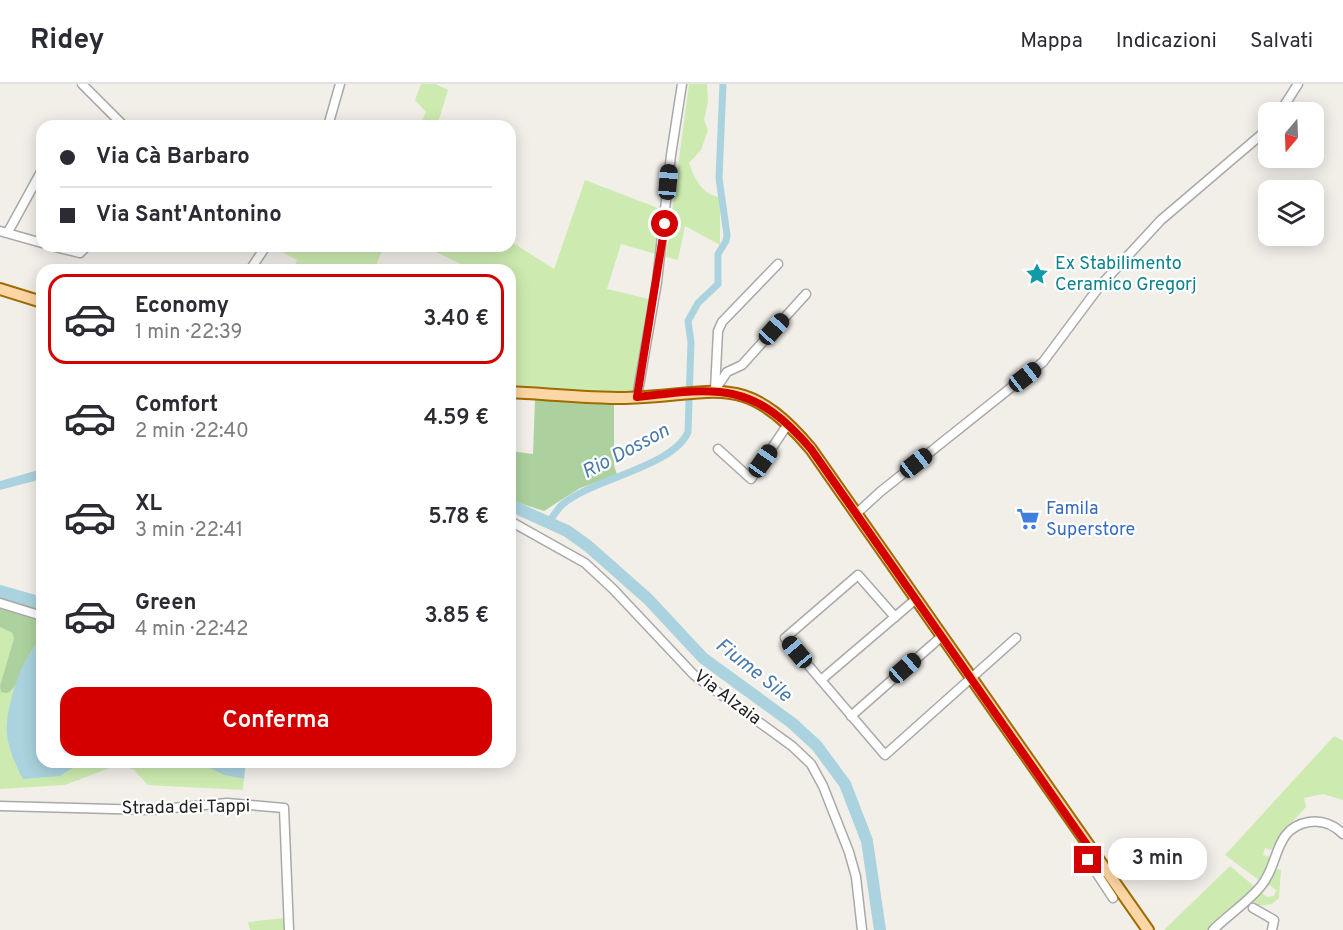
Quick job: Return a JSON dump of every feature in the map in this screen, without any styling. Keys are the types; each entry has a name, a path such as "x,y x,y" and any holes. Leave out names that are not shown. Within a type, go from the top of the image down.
{"main road":[{"path":"0,290 36,300"},
{"path":"516,392 637,397 715,390 749,398 776,413 811,449 1148,930"}],"street":[{"path":"81,84 117,120"},
{"path":"330,120 340,84"},
{"path":"637,397 657,282 671,155 682,84"},
{"path":"1286,102 1298,84"},
{"path":"856,514 880,492 1043,362 1100,287 1161,220 1258,137"},
{"path":"36,180 4,232 36,241"},
{"path":"715,390 717,331 722,322 778,264"},
{"path":"715,390 727,372 742,365 806,294"},
{"path":"718,449 751,479 788,424"},
{"name":"Via Alzaia","path":"516,524 585,563 613,589 694,675 792,746 811,764 823,786 849,852 856,877 862,930"},
{"path":"895,617 858,575 785,638 885,755 1016,638"},
{"path":"821,680 916,599"},
{"path":"0,603 36,614"},
{"path":"851,716 942,637"},
{"name":"Strada dei Tappi","path":"0,806 150,810 227,803 284,808 289,930"},
{"path":"1213,930 1260,887 1280,841 1293,829 1303,823 1318,822 1331,825 1343,834"},
{"path":"1092,852 1088,860 1113,898"},
{"path":"1253,908 1274,920 1272,930"}],"green space":[{"path":"421,84 436,84 448,90 439,120 423,120 426,112 415,100"},
{"path":"689,84 707,84 708,101 704,120 708,130 701,150 689,163 704,190 720,197 720,245 685,226 678,260 666,257"},
{"path":"585,180 663,210 656,254 621,244 607,289 649,299 634,393 516,387 516,264 461,264 436,252 516,252 516,245 554,269"},
{"path":"282,252 382,252 376,264 295,264 297,260"},
{"path":"535,400 614,404 614,465 617,475 580,488 544,511 516,502 516,452 533,454"},
{"path":"0,596 36,605 36,646 31,652 18,683 7,693 1,692 0,686 14,638 12,633 0,627"},
{"path":"0,627 12,633 14,638 1,686 12,691 15,687 9,709 15,764 36,764 36,768 110,768 65,785 0,789"},
{"path":"1334,736 1343,741 1343,800 1323,794 1304,798 1306,807 1271,850 1265,848 1263,855 1270,857 1260,881 1225,855"},
{"path":"129,768 209,768 224,775 244,779 243,790 148,785"},
{"path":"1230,866 1255,887 1208,930 1164,930"},
{"path":"1274,868 1281,870 1279,898 1272,904 1255,906 1252,900 1261,892 1267,897 1274,896 1276,890 1268,884"},
{"path":"285,918 286,930 250,930 248,922"}],"water":[{"path":"36,471 36,481 0,490 0,481"},
{"path":"35,647 36,768 73,768 60,776 23,779 8,741 8,713 21,669"},
{"path":"209,768 245,768 244,779 224,775"}],"waterway":[{"name":"Rio Dosson","path":"548,523 561,506 576,495 650,464 680,444 688,432 691,342 688,321 698,303 718,284 718,254 727,235 719,178 723,84"},
{"name":"Fiume Sile","path":"516,508 567,531 588,546 648,599 703,658 792,723 817,746 845,784 867,841 880,930"},
{"name":"Fiume Sile","path":"0,591 36,601"}],"place":[{"name":"Ex Stabilimento Ceramico Gregorj","path":"1037,274"},
{"name":"Famila Superstore","path":"1028,519"}],"route":[{"path":"665,224 637,397 698,390 722,391 749,398 776,413 788,424 811,449 1092,852 1088,860"}]}
